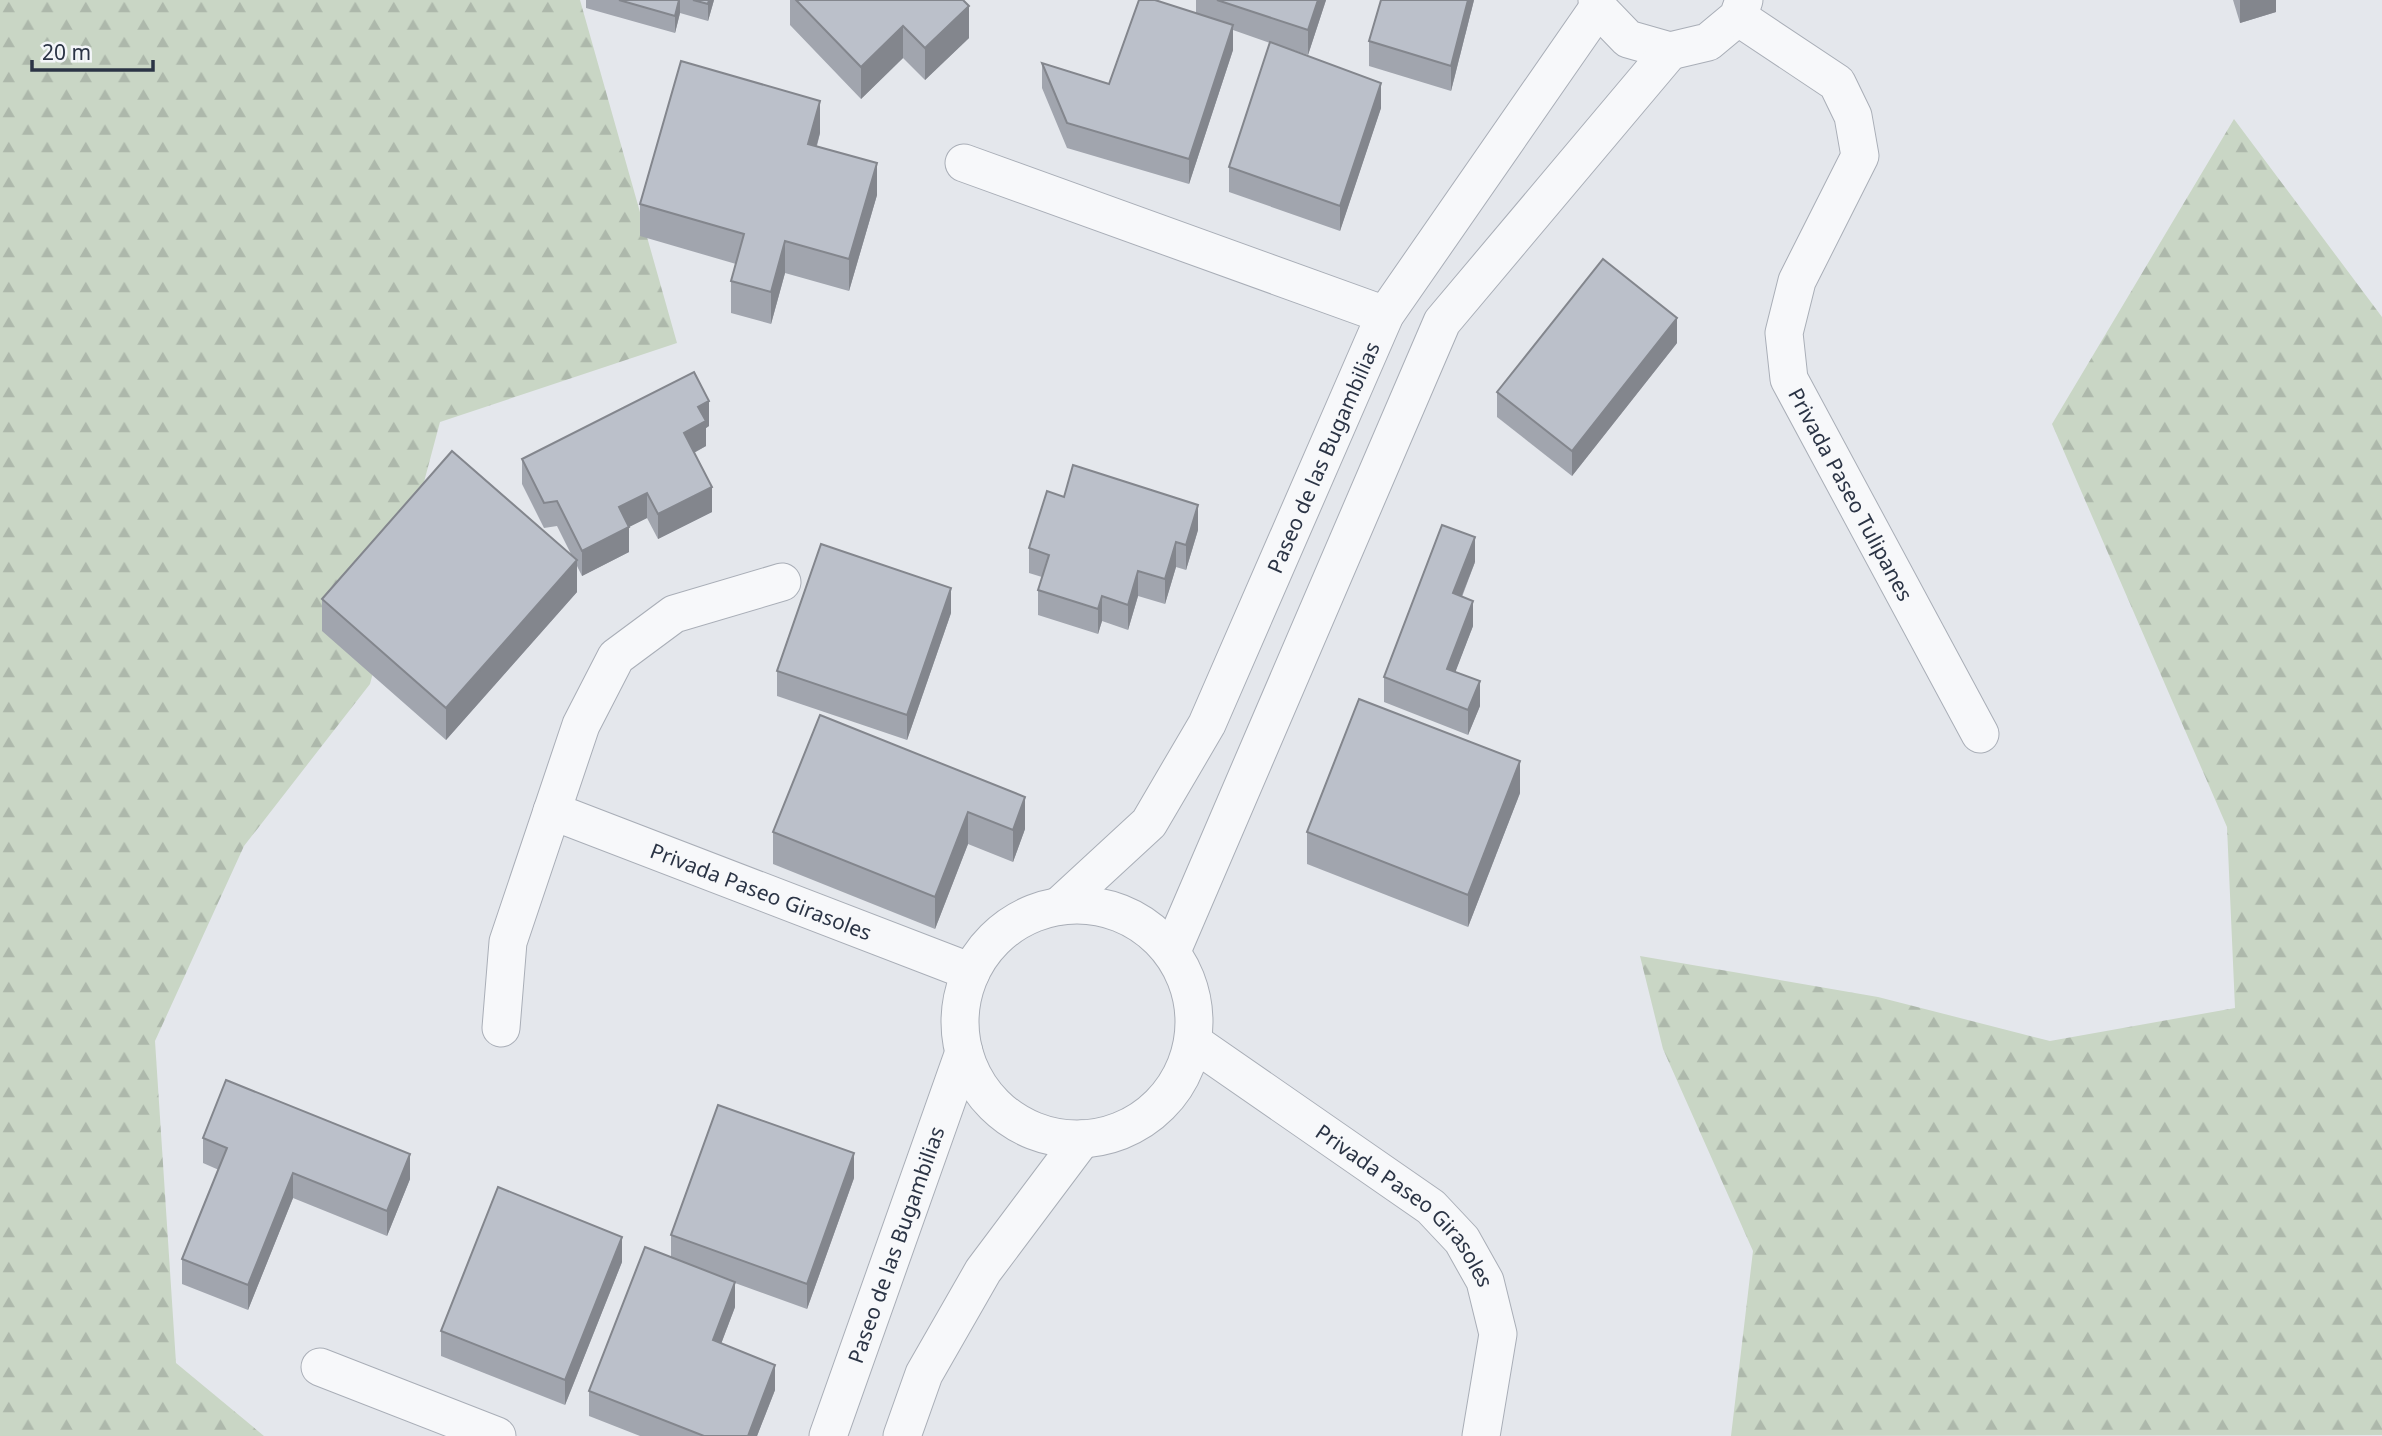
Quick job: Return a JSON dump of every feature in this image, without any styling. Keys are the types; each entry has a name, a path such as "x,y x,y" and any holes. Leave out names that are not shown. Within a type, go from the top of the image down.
{"street":[{"path":"1598,4 1628,39 1670,51 1708,42 1741,9"},
{"name":"Paseo de las Bugambilias","path":"1059,906 1149,823 1207,724 1385,315 1598,4"},
{"name":"Privada Paseo Tulipanes","path":"1741,9 1837,83 1853,116 1860,156 1797,281 1784,332 1789,379 1980,734"},
{"path":"1172,951 1442,322 1670,51"},
{"path":"964,163 1385,315"},
{"path":"501,1028 508,942 581,725 616,657 674,614 782,582"},
{"name":"Privada Paseo Girasoles","path":"552,811 971,972"},
{"path":"1059,906 1091,906 1122,913 1149,929 1172,951 1187,979 1195,1010 1194,1042 1180,1079 1155,1110 1121,1131 1082,1139 1043,1133 1008,1116 980,1088 964,1052 960,1025 962,997 971,972 992,940 1023,918 1059,906"},
{"name":"Privada Paseo Girasoles","path":"1194,1042 1431,1207 1462,1240 1485,1281 1498,1334 1481,1436"},
{"name":"Paseo de las Bugambilias","path":"828,1436 964,1052"},
{"path":"902,1436 924,1374 984,1271 1082,1139"},
{"path":"320,1367 497,1436"}],"green space":[{"path":"0,0 580,0 677,343 440,422 370,684 244,846 155,1041 176,1363 264,1436 0,1436"},
{"path":"2234,119 2382,317 2382,1435 1731,1436 1753,1251 1663,1049 1640,956 1878,997 2050,1041 2235,1008 2227,827 2052,424"}],"building":[{"path":"619,0 679,0 675,16"},
{"path":"693,0 709,0 708,4"},
{"path":"796,0 963,0 969,6 925,48 903,26 861,67"},
{"path":"1139,0 1155,0 1233,25 1189,159 1067,123 1042,63 1109,84"},
{"path":"1217,0 1318,0 1308,30"},
{"path":"1381,0 1468,0 1451,66 1369,41"},
{"path":"1270,42 1381,83 1340,206 1229,167"},
{"path":"681,61 820,101 808,144 877,163 849,259 785,241 771,292 731,281 744,234 640,204"},
{"path":"1603,259 1677,318 1572,451 1497,392"},
{"path":"694,372 709,401 698,407 706,421 684,433 712,487 658,514 647,493 619,507 629,527 582,551 557,501 544,503 522,459"},
{"path":"452,451 577,560 446,708 322,599"},
{"path":"1073,465 1198,505 1186,545 1176,542 1165,579 1138,571 1128,605 1102,596 1098,609 1038,590 1049,555 1029,548 1047,491 1064,497"},
{"path":"1442,525 1475,537 1453,593 1473,601 1447,669 1480,681 1468,710 1384,677"},
{"path":"821,544 951,588 907,715 777,671"},
{"path":"1359,699 1520,761 1468,895 1307,832"},
{"path":"820,715 1025,797 1013,830 968,812 935,897 773,832"},
{"path":"226,1080 410,1154 387,1211 293,1173 248,1285 182,1259 227,1148 203,1138"},
{"path":"718,1105 854,1153 807,1284 671,1235"},
{"path":"498,1187 622,1237 565,1380 441,1331"},
{"path":"645,1247 735,1282 713,1340 775,1365 748,1436 704,1436 589,1391"}]}
